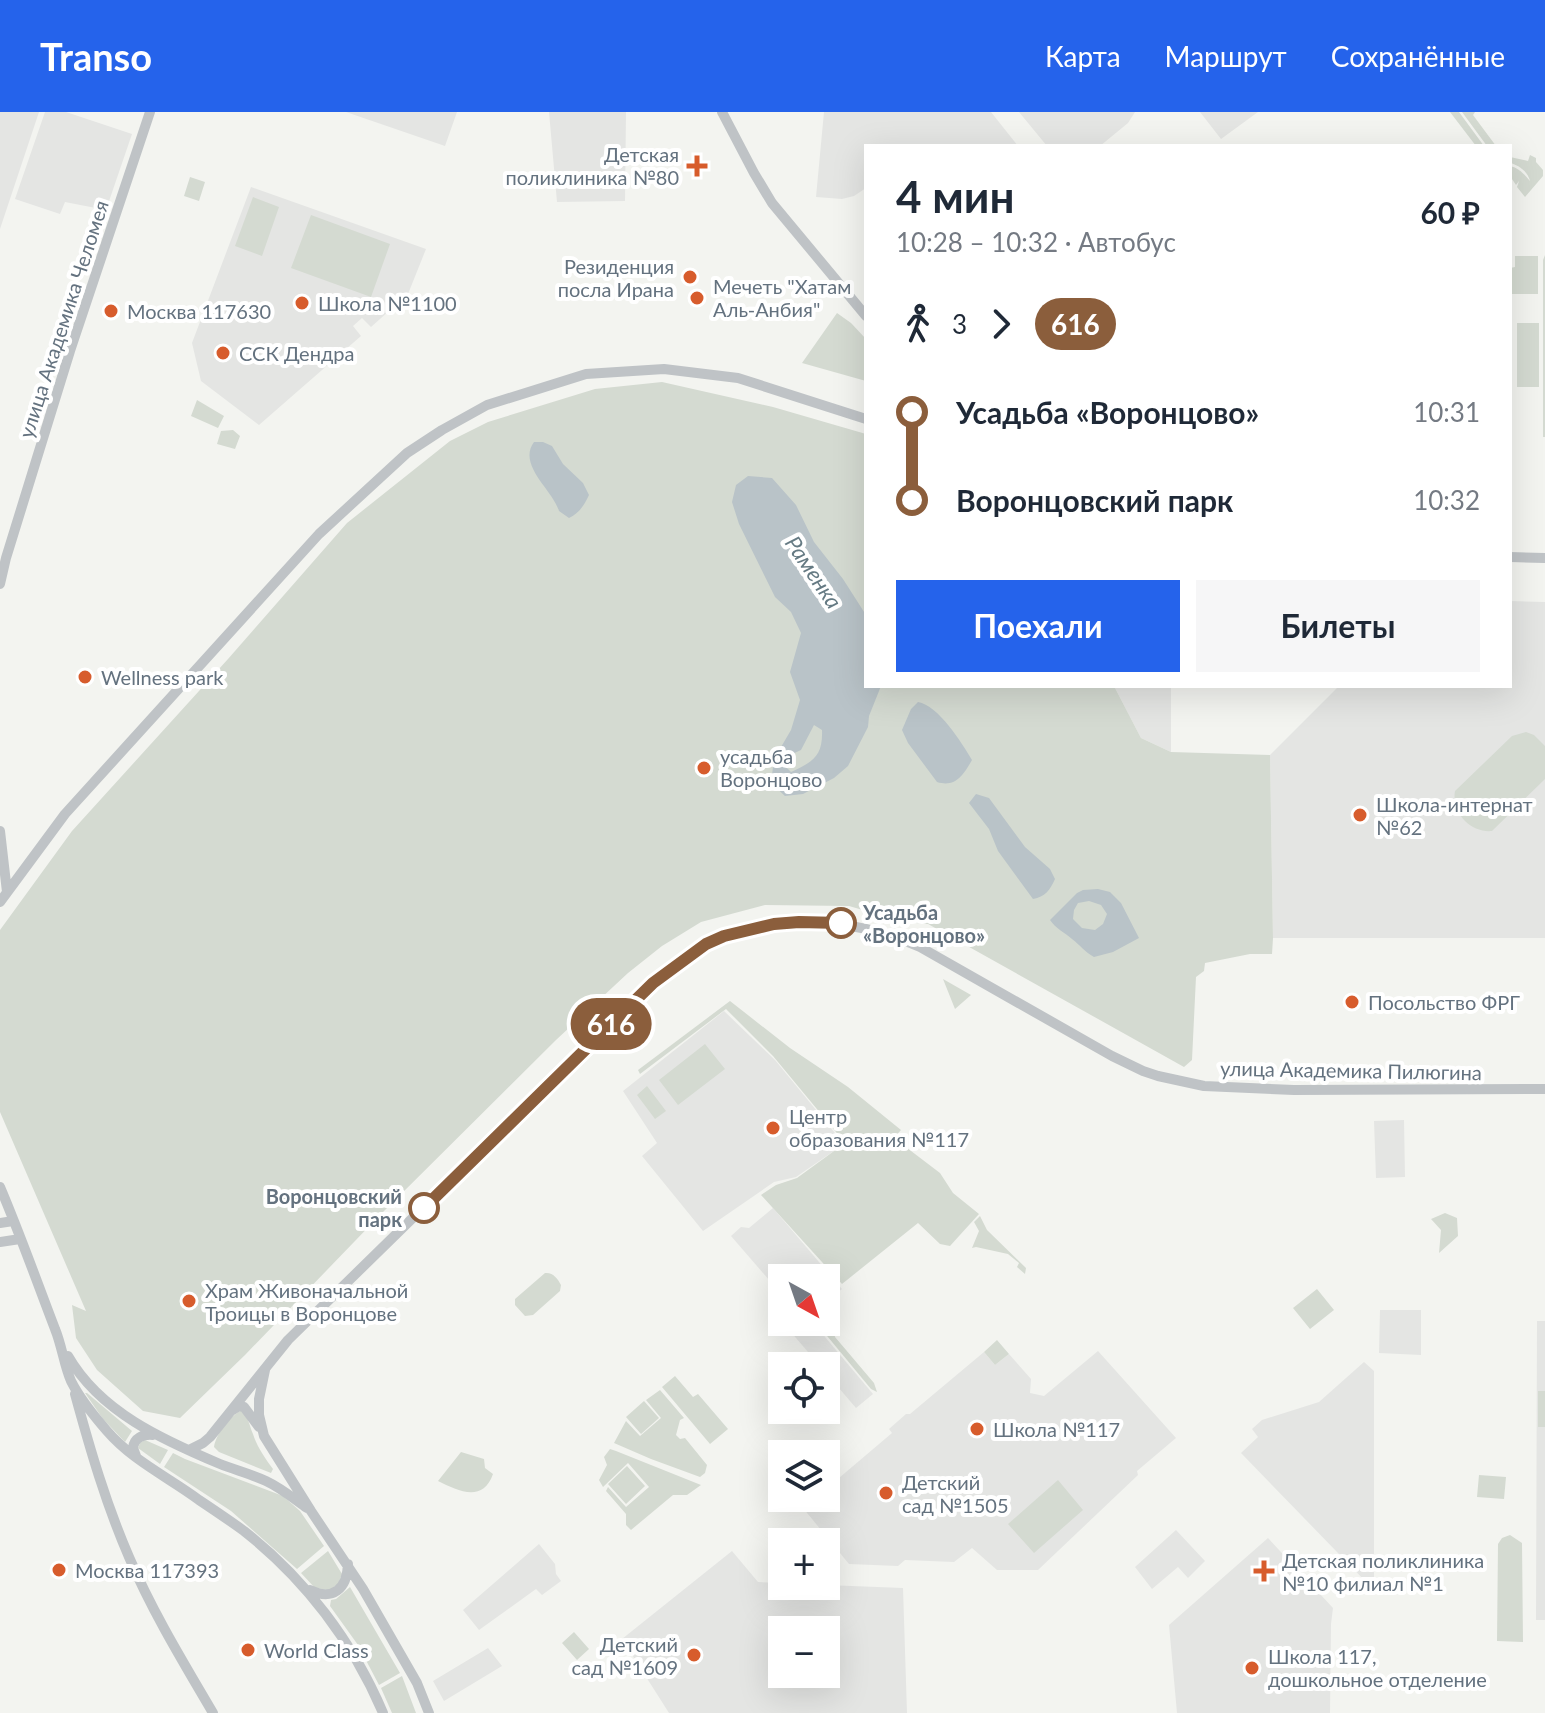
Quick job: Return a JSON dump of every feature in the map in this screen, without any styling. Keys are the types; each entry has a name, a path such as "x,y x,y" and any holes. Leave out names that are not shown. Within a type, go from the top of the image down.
{"street":[{"name":"улица Академика Челомея","path":"0,584 59,385 150,112"},
{"path":"722,112 772,203 864,314"},
{"path":"0,902 65,814 319,534 407,453 442,430 487,405 586,374 664,369 738,378 864,418"},
{"path":"1512,557 1545,558"},
{"path":"0,831 7,892"},
{"name":"улица Академика Пилюгина","path":"189,1450 210,1437 299,1329 653,983 706,944 744,930 774,924 825,922 849,924 895,936 933,954 1112,1056 1143,1071 1182,1083 1254,1089 1545,1089"},
{"path":"0,1187 60,1340 107,1502 128,1556 154,1610 213,1713"},
{"path":"0,1223 13,1221"},
{"path":"0,1242 20,1239"},
{"path":"60,1340 80,1374 121,1412 157,1436 264,1480 311,1511"},
{"path":"264,1436 259,1399 266,1367"},
{"path":"71,1380 108,1432 140,1461 246,1533 320,1605 350,1648 383,1713"},
{"path":"227,1414 239,1406 252,1416 348,1564 417,1683 429,1713"},
{"path":"89,1444 93,1436 108,1432"},
{"path":"140,1461 133,1443 142,1435 157,1436"},
{"path":"301,1585 321,1595 334,1593 346,1580 348,1564"}],"shaded area":[{"path":"0,112 39,112 0,229"},
{"path":"45,112 66,112 132,134 106,210 65,202 60,214 15,199"},
{"path":"346,112 457,112 445,146"},
{"path":"549,112 626,112 625,201 557,202"},
{"path":"824,112 991,112 1016,144 864,144 864,189 842,199 816,197"},
{"path":"1019,112 1135,112 1128,123 1102,144 1045,144"},
{"path":"1200,112 1258,112 1221,139"},
{"path":"1450,112 1459,112 1483,144 1474,144"},
{"path":"1462,112 1475,112 1473,115 1495,144 1486,144"},
{"path":"1530,155 1536,158 1543,176 1525,197 1517,187 1519,181 1516,185 1512,179 1512,167 1530,181 1523,169 1512,164 1512,157 1528,161"},
{"path":"190,177 205,182 199,201 184,196"},
{"name":"Школа №1100","path":"251,187 426,249 408,294 371,327 362,318 353,326 361,336 259,425 201,381 192,343"},
{"path":"253,197 279,207 262,256 235,246"},
{"path":"311,215 390,244 371,297 291,268"},
{"path":"1545,255 1545,437 1543,437 1543,260"},
{"path":"1515,256 1538,256 1538,294 1512,294 1512,268 1515,267"},
{"path":"837,313 864,337 864,380 802,363"},
{"path":"1517,323 1539,323 1539,387 1517,387"},
{"name":"Воронцовский парк","path":"662,382 773,407 864,433 864,688 1115,688 1141,738 1171,752 1270,755 1272,954 1250,954 1205,963 1204,971 1196,977 1192,1060 1184,1067 928,924 904,922 849,906 765,905 701,922 662,946 628,973 556,1040 180,1418 143,1411 97,1370 76,1338 72,1305 86,1311 0,1112 0,930 72,831 347,523 450,441 488,422 595,389"},
{"path":"197,400 224,416 218,428 191,416"},
{"path":"233,430 240,436 235,449 217,444 221,431"},
{"path":"1512,601 1545,602 1545,938 1273,938 1270,755 1337,688 1512,688"},
{"path":"1115,688 1171,688 1171,752 1141,738"},
{"path":"1526,732 1545,746 1545,779 1492,831 1477,829 1459,814 1455,791 1512,736"},
{"path":"943,979 971,995 955,1009"},
{"path":"730,1001 790,1048 848,1087 901,1130 894,1138 940,1173 953,1193 979,1214 950,1246 940,1244 918,1223 842,1284 840,1264 824,1264 761,1195 776,1185 797,1178 845,1143 773,1056 726,1009 640,1074 638,1070"},
{"path":"724,1011 775,1060 844,1144 796,1177 774,1182 703,1231 642,1156 657,1143 623,1091"},
{"path":"705,1044 725,1069 678,1105 659,1080"},
{"path":"647,1086 666,1111 655,1119 637,1095"},
{"path":"1404,1120 1405,1177 1376,1178 1374,1121"},
{"path":"773,1208 821,1264 768,1264 768,1279 731,1236 741,1227 749,1228"},
{"path":"1445,1213 1457,1218 1458,1236 1439,1253 1441,1230 1431,1219"},
{"path":"980,1216 987,1230 1026,1268 1025,1274 1017,1267 1019,1263 1008,1254 972,1248 979,1231 974,1222"},
{"path":"545,1273 557,1278 560,1291 533,1315 525,1316 515,1305 515,1299"},
{"path":"1317,1289 1334,1310 1310,1329 1293,1308"},
{"path":"1380,1310 1421,1310 1421,1355 1379,1353"},
{"path":"1537,1321 1545,1321 1545,1620 1536,1620"},
{"path":"794,1336 824,1336 838,1352 808,1352"},
{"path":"827,1336 835,1336 874,1383 877,1392 871,1389"},
{"path":"997,1340 1009,1354 995,1365 984,1352"},
{"path":"1098,1351 1176,1438 1137,1471 1138,1475 1038,1570 997,1570 972,1548 954,1562 905,1560 898,1566 849,1564 840,1553 840,1528 819,1528 806,1512 840,1512 840,1477 892,1433 889,1429 906,1414 910,1414 984,1352 995,1365 1009,1354 1031,1379 1030,1393 1044,1396"},
{"path":"840,1355 873,1394 856,1408 840,1389"},
{"path":"1364,1362 1374,1371 1374,1582 1368,1584 1241,1453 1258,1437 1252,1429 1262,1420 1319,1402"},
{"path":"675,1376 693,1397 698,1394 728,1429 710,1444 662,1387"},
{"path":"660,1390 684,1418 680,1420 676,1435 680,1439 685,1438 707,1465 700,1477 614,1443 626,1421 640,1436 661,1418 646,1400"},
{"path":"1538,1391 1545,1391 1545,1427 1538,1427"},
{"path":"85,1393 132,1431 125,1442 103,1419"},
{"path":"644,1401 659,1418 641,1434 626,1417"},
{"path":"242,1410 259,1448 273,1469 271,1473 219,1452 214,1447 224,1426"},
{"path":"145,1440 168,1450 160,1464 138,1448"},
{"path":"610,1449 701,1485 687,1495 673,1495 631,1530 626,1525 626,1514 606,1491 608,1487 626,1507 649,1487 628,1463 603,1487 599,1480 607,1465 604,1457"},
{"path":"461,1452 484,1459 485,1468 493,1474 483,1489 462,1491 438,1481"},
{"path":"173,1453 283,1496 300,1511 324,1546 297,1569 231,1511 164,1467"},
{"path":"627,1466 645,1486 626,1504 608,1484"},
{"path":"1479,1475 1506,1477 1504,1499 1477,1497"},
{"path":"1058,1480 1083,1510 1034,1553 1008,1524"},
{"path":"1176,1530 1205,1561 1188,1578 1178,1567 1152,1589 1135,1567"},
{"path":"1510,1535 1522,1543 1523,1642 1497,1641 1498,1544"},
{"path":"1268,1538 1333,1608 1330,1713 1177,1713 1169,1625"},
{"path":"539,1544 555,1564 561,1581 542,1595 536,1589 479,1630 463,1610"},
{"path":"328,1551 342,1574 338,1584 330,1590 315,1588 301,1573"},
{"path":"732,1551 758,1582 768,1582 768,1600 840,1600 840,1586 903,1588 907,1713 669,1713 622,1639"},
{"path":"350,1587 400,1673 379,1685 358,1645 330,1606 331,1600"},
{"path":"574,1632 589,1649 577,1660 562,1643"},
{"path":"488,1648 502,1666 444,1701 433,1681"},
{"path":"402,1676 416,1713 392,1713 381,1688"}],"water":[{"path":"534,442 552,446 563,464 583,483 589,495 581,509 569,518 559,511 533,468 530,451"},
{"name":"Раменка","path":"748,476 772,478 796,505 814,542 864,612 864,688 880,688 868,727 848,766 834,778 803,794 785,796 771,783 774,759 791,730 800,700 790,672 801,633 791,612 775,597 739,524 732,502 736,485","holes":["814,725 822,730 821,746 815,757 805,765 791,772 786,767 790,755 801,750"]},
{"path":"918,702 941,717 972,760 954,781 937,782 902,730 911,709"},
{"path":"976,794 989,798 1025,847 1050,869 1055,879 1044,895 1033,899 998,851 989,829 969,803"},
{"path":"1083,890 1110,892 1121,903 1139,938 1113,952 1094,957 1057,928 1050,920","holes":["1089,901 1101,905 1107,914 1103,924 1095,930 1082,928 1073,919 1078,903"]}],"bus line":[{"name":"616","path":"424,1208 653,983 706,944 744,930 774,924 841,923"}],"place":[{"name":"Детская поликлиника №80","path":"697,166"},
{"name":"Резиденция посла Ирана","path":"690,277"},
{"name":"Мечеть \"Хатам Аль-Анбия\"","path":"697,298"},
{"name":"Школа №1100","path":"302,303"},
{"name":"Москва 117630","path":"111,311"},
{"name":"ССК Дендра","path":"223,353"},
{"name":"Wellness park","path":"85,677"},
{"name":"усадьба Воронцово","path":"704,768"},
{"name":"Школа-интернат №62","path":"1360,815"},
{"name":"Усадьба «Воронцово»","path":"841,923"},
{"name":"Посольство ФРГ","path":"1352,1002"},
{"name":"Центр образования №117","path":"773,1128"},
{"name":"Воронцовский парк","path":"424,1208"},
{"name":"Храм Живоначальной Троицы в Воронцове","path":"189,1301"},
{"name":"Школа №117","path":"977,1429"},
{"name":"Детский сад №1505","path":"886,1493"},
{"name":"Москва 117393","path":"59,1570"},
{"name":"Детская поликлиника №10 филиал №1","path":"1264,1571"},
{"name":"World Class","path":"248,1650"},
{"name":"Детский сад №1609","path":"694,1655"},
{"name":"Школа 117, дошкольное отделение","path":"1252,1668"}]}
